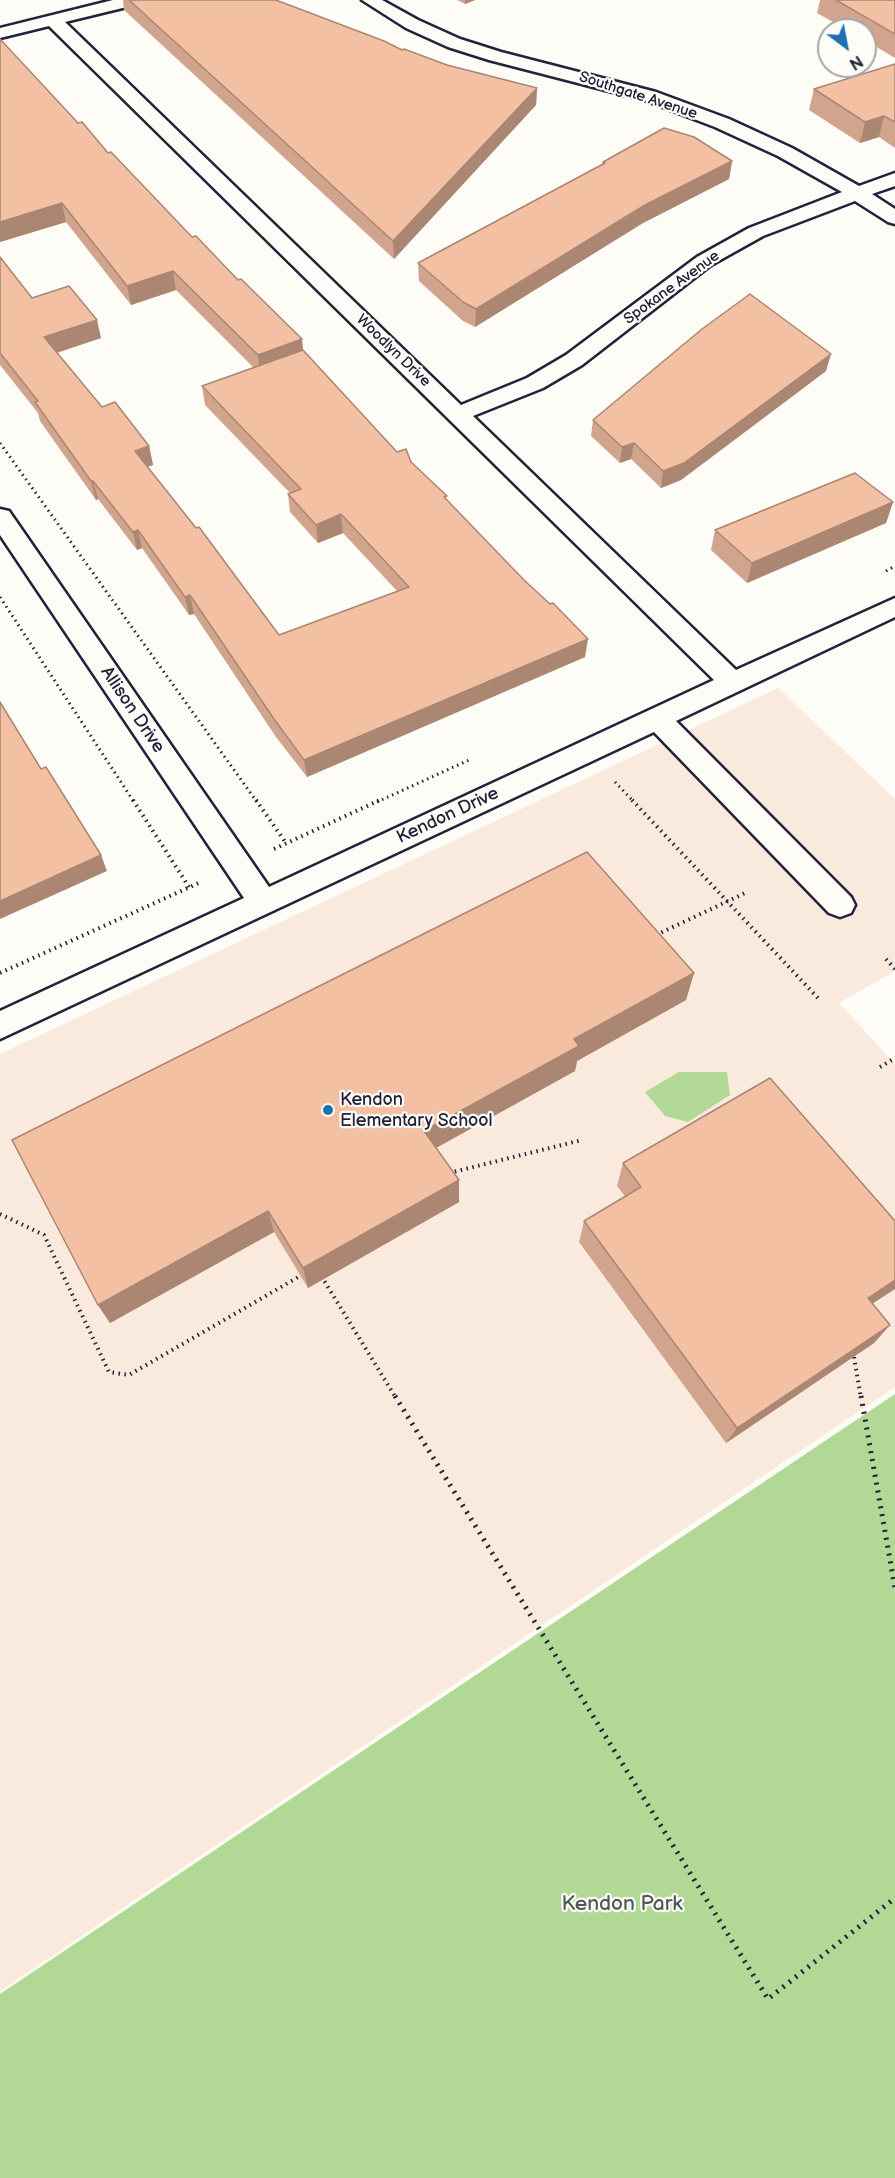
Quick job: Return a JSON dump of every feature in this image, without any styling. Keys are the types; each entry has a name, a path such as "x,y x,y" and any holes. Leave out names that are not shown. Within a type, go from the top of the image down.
{"street":[{"path":"0,33 133,0"},
{"name":"Southgate Avenue","path":"370,0 412,24 454,43 495,56 650,96 722,123 785,152 895,218"},
{"name":"Woodlyn Drive","path":"53,20 733,683"},
{"name":"Spokane Avenue","path":"458,414 535,383 574,360 704,261 756,232 895,179"},
{"name":"Allison Drive","path":"0,517 264,903"},
{"name":"Kendon Drive","path":"0,1026 895,607"},
{"path":"657,718 840,905"}],"path":[{"path":"0,443 286,843"},
{"path":"885,571 895,566"},
{"path":"0,597 189,887"},
{"path":"0,973 470,760"},
{"path":"615,782 818,998"},
{"path":"648,939 745,893"},
{"path":"886,959 895,969"},
{"path":"880,1067 895,1058"},
{"path":"440,1175 582,1140"},
{"path":"0,1214 44,1234 109,1372 129,1375 300,1276 324,1279"},
{"path":"324,1269 324,1279 768,1999 895,1898"},
{"path":"854,1357 895,1588"}],"shaded area":[{"path":"778,688 895,799 895,971 839,1003 895,1064 895,1387 0,1991 0,1054"}],"green space":[{"path":"679,1072 727,1072 730,1095 688,1122 665,1116 645,1092"},
{"name":"Kendon Park","path":"895,1394 895,2178 0,2178 0,1994"}],"building":[{"path":"129,0 276,0 402,50 447,65 537,88 393,241"},
{"path":"836,0 895,0 895,34 877,24 877,18 867,18"},
{"path":"0,39 78,123 82,122 108,153 111,152 192,237 196,236 238,280 241,279 302,339 258,355 173,271 127,286 62,203 0,222"},
{"path":"895,64 895,122 884,116 865,122 814,89 850,78 877,78 877,70"},
{"path":"664,128 694,137 732,161 645,205 476,309 463,302 418,263 605,163 603,162"},
{"path":"0,257 32,298 69,286 97,320 44,337 102,407 115,402 149,446 135,451 196,528 199,527 279,635 409,587 341,514 316,525 288,494 301,489 202,386 303,350 397,452 406,449 411,462 447,496 444,497 524,580 550,604 553,603 588,639 304,760 190,595 185,597 138,530 133,532 91,481 35,402 38,401 0,353"},
{"path":"750,294 831,354 684,463 663,471 634,443 622,447 593,420 702,329"},
{"path":"855,473 893,502 752,563 715,530"},
{"path":"0,702 41,769 46,767 101,855 0,901"},
{"path":"587,852 694,973 574,1039 579,1046 424,1131 459,1180 303,1268 268,1211 98,1305 12,1140"},
{"path":"770,1078 895,1221 895,1280 868,1298 890,1325 737,1428 584,1221 641,1187 623,1163"}],"place":[{"name":"Kendon Elementary School","path":"328,1110"}]}
